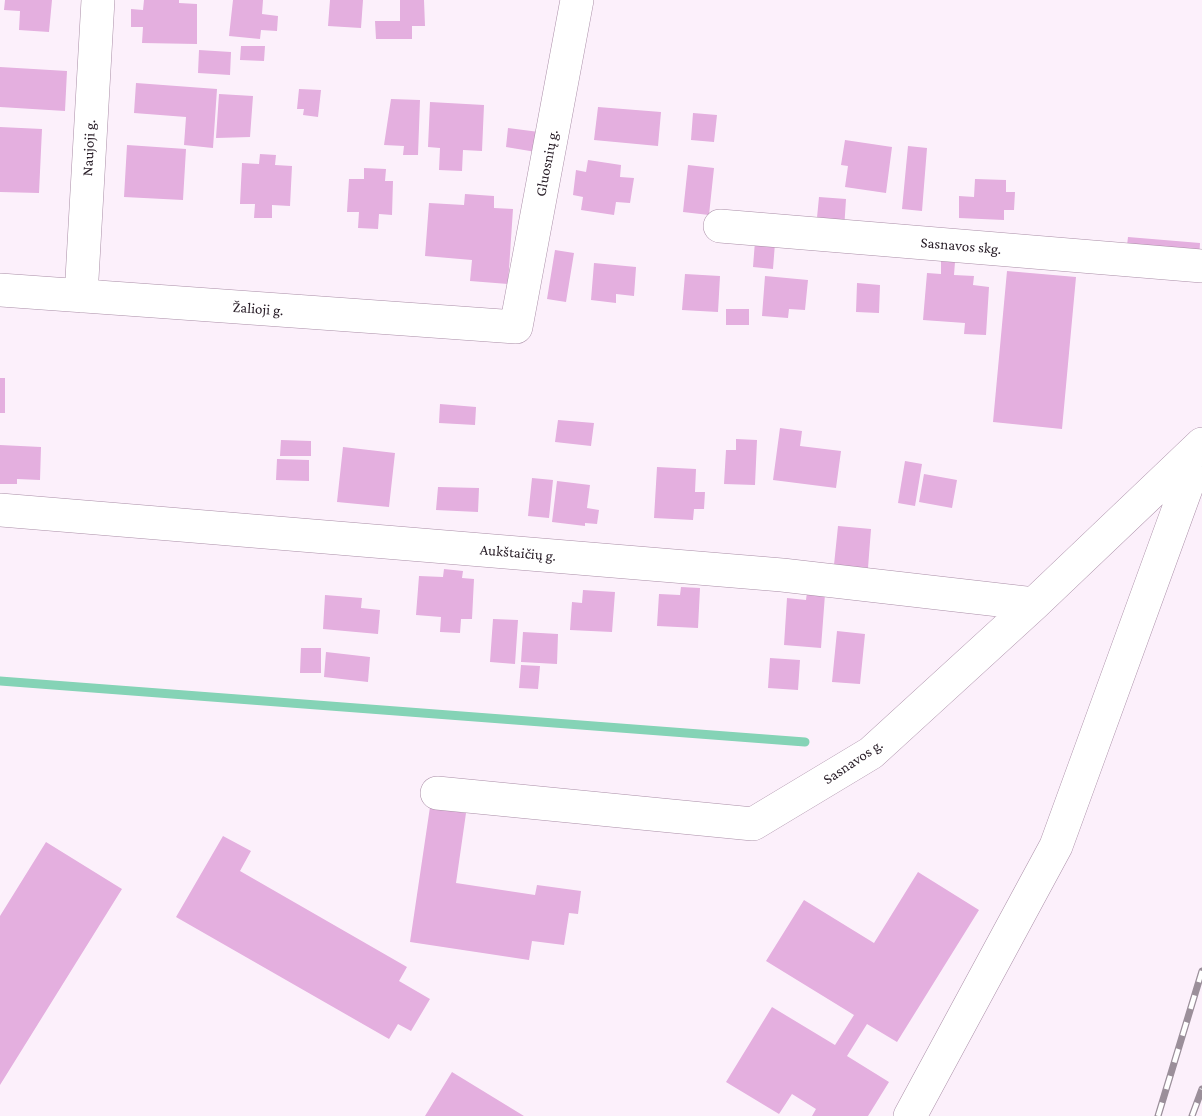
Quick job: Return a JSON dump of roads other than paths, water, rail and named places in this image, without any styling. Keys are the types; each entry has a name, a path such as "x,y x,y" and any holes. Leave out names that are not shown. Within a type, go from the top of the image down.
{"street":[{"name":"Naujoji g.","path":"81,296 98,0"},
{"name":"Gluosnių g.","path":"516,327 577,0"},
{"name":"Sasnavos skg.","path":"720,226 1202,266"},
{"name":"Žalioji g.","path":"0,290 516,327"},
{"name":"Sasnavos g.","path":"437,793 753,824 871,753 1034,604 1202,445"},
{"name":"Sasnavos g.","path":"910,1116 1056,846 1202,445"},
{"name":"Aukštaičių g.","path":"0,510 782,574 1034,604"}],"waterway":[{"path":"0,681 805,742"}],"railway":[{"path":"1158,1116 1202,971"},
{"path":"1192,1116 1202,1089"}]}
